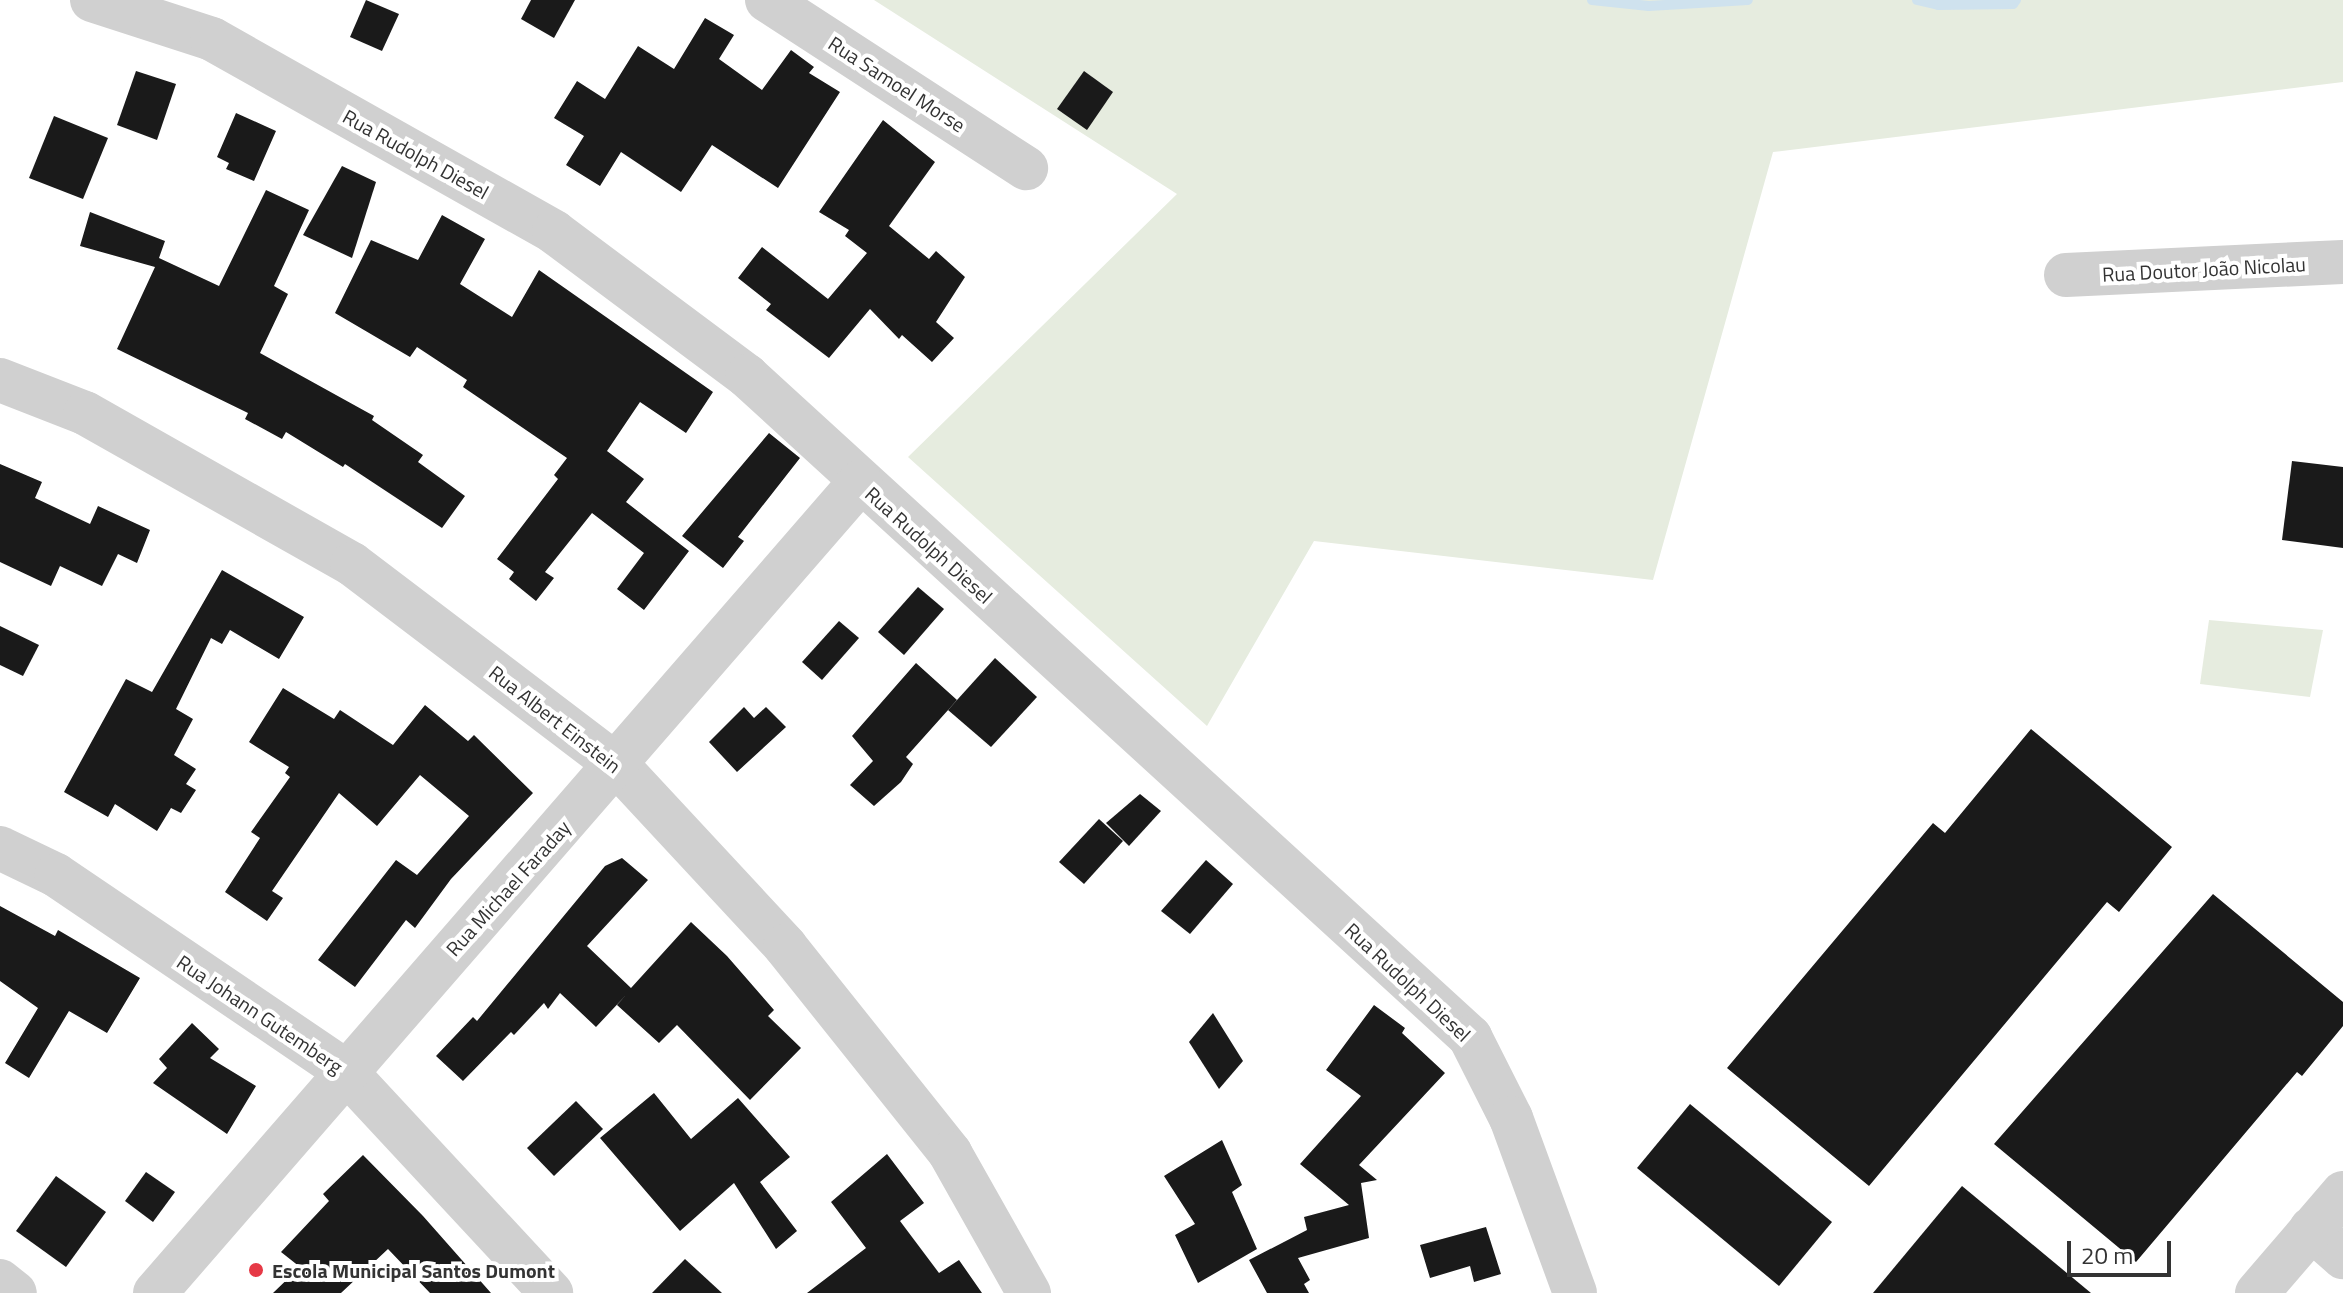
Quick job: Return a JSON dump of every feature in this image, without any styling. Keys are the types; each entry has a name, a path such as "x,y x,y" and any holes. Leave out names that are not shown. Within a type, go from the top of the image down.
{"street":[{"name":"Rua Rudolph Diesel","path":"92,0 212,39 554,232 747,376 1470,1037 1511,1118 1575,1293"},
{"name":"Rua Samoel Morse","path":"767,0 1026,168"},
{"name":"Rua Doutor João Nicolau","path":"2066,275 2343,262"},
{"name":"Rua Albert Einstein","path":"0,380 85,413 352,564 618,766 785,946 950,1153 1029,1293"},
{"name":"Rua Michael Faraday","path":"155,1293 345,1071 618,766 860,482"},
{"name":"Rua Johann Gutemberg","path":"0,848 56,875 345,1071 551,1293"},
{"path":"2257,1293 2327,1243 2343,1193"},
{"path":"0,1281 15,1293"}],"shaded area":[{"path":"874,0 2343,0 2343,82 1773,152 1653,580 1314,541 1207,726 908,457 1177,194"},
{"path":"2209,620 2323,630 2310,697 2200,684"}],"building":[{"path":"366,0 399,14 382,51 350,37"},
{"path":"531,0 575,0 554,38 521,19"},
{"path":"705,18 734,35 719,59 762,90 791,50 814,67 809,73 840,92 778,188 712,145 681,192 621,152 600,186 566,165 584,136 554,118 577,81 605,99 638,46 674,69"},
{"path":"136,71 176,84 157,140 117,125"},
{"path":"1084,71 1113,92 1087,130 1057,109"},
{"path":"236,113 276,131 254,181 226,169 229,163 217,157"},
{"path":"54,116 108,138 83,199 29,178"},
{"path":"883,120 935,162 889,226 929,259 936,251 965,277 936,322 954,338 932,362 902,335 899,339 870,309 829,358 766,310 771,304 738,278 762,247 828,299 867,253 845,236 849,230 819,212"},
{"path":"342,166 376,182 352,258 303,235"},
{"path":"266,190 309,210 274,286 288,294 260,353 374,416 372,420 423,455 418,462 465,496 442,528 345,464 343,467 286,432 282,439 245,419 248,413 117,349 155,267 80,246 90,212 165,241 159,258 219,286"},
{"path":"442,215 485,239 460,284 512,317 539,270 713,392 686,433 640,402 607,451 644,479 626,502 689,551 644,610 617,589 644,553 592,513 545,572 554,578 536,601 509,579 514,572 497,559 558,479 554,475 567,458 463,387 467,380 417,347 410,357 335,313 371,240 418,260"},
{"path":"769,433 800,458 738,537 744,541 723,568 682,536"},
{"path":"2292,461 2343,467 2343,548 2282,540"},
{"path":"0,464 42,482 35,498 90,524 98,506 150,530 137,563 118,554 102,586 60,566 51,586 0,562"},
{"path":"222,570 304,617 279,659 230,630 222,644 211,638 176,709 193,719 174,755 196,769 186,784 196,790 181,813 171,808 157,831 115,804 108,817 64,792 126,679 152,692"},
{"path":"918,587 944,609 904,655 878,632"},
{"path":"839,621 859,638 822,680 802,662"},
{"path":"0,626 39,645 23,676 0,665"},
{"path":"995,658 1037,697 991,747 948,710"},
{"path":"916,663 957,700 906,757 913,764 901,782 874,806 850,785 873,761 852,736"},
{"path":"283,688 334,719 340,710 393,745 425,705 468,741 474,735 533,793 451,879 415,928 406,920 355,987 318,960 396,860 417,875 469,816 420,775 377,826 339,793 272,891 283,898 267,921 225,892 260,838 251,832 290,777 285,773 289,767 249,742"},
{"path":"744,707 754,718 766,707 786,727 737,772 709,742"},
{"path":"2031,729 2172,847 2119,912 2107,902 1869,1186 1727,1068 1933,823 1945,833"},
{"path":"1140,794 1161,811 1129,846 1106,823"},
{"path":"1099,819 1123,841 1084,884 1059,862"},
{"path":"622,858 648,880 587,946 631,988 691,922 727,956 774,1010 768,1016 801,1048 750,1100 677,1025 659,1043 617,1005 626,995 596,1027 560,993 548,1009 544,1003 514,1035 511,1032 463,1081 436,1056 473,1017 477,1021 605,866"},
{"path":"1206,860 1233,884 1190,934 1161,911"},
{"path":"2213,894 2343,1002 2343,1026 2302,1076 2297,1072 2136,1262 1994,1144"},
{"path":"0,906 55,936 58,930 140,978 107,1033 69,1011 29,1078 5,1063 38,1008 0,981"},
{"path":"1374,1005 1405,1028 1402,1033 1445,1073 1359,1165 1377,1180 1361,1183 1369,1238 1298,1258 1310,1280 1304,1284 1309,1293 1267,1293 1249,1260 1307,1230 1304,1217 1349,1205 1300,1164 1361,1096 1326,1070"},
{"path":"1213,1013 1243,1061 1219,1089 1189,1042"},
{"path":"192,1023 219,1049 210,1058 256,1086 227,1134 153,1083 167,1068 159,1059"},
{"path":"654,1093 691,1139 738,1098 790,1157 760,1182 797,1231 776,1249 734,1183 680,1231 600,1138"},
{"path":"576,1101 603,1129 554,1176 527,1148"},
{"path":"1690,1104 1832,1222 1779,1286 1637,1168"},
{"path":"1222,1140 1242,1185 1232,1192 1257,1249 1198,1283 1175,1235 1195,1224 1164,1176"},
{"path":"887,1154 924,1203 900,1221 939,1273 959,1260 982,1293 807,1293 866,1248 831,1202"},
{"path":"363,1155 423,1216 491,1293 430,1293 388,1249 341,1293 273,1293 300,1267 281,1252 329,1201 323,1194"},
{"path":"146,1172 175,1192 153,1222 125,1201"},
{"path":"56,1176 106,1212 66,1267 16,1231"},
{"path":"1962,1186 2091,1293 1873,1293"},
{"path":"1486,1227 1501,1274 1474,1282 1470,1266 1430,1278 1420,1245"},
{"path":"685,1259 722,1293 652,1293"}],"waterway":[{"path":"1592,0 1649,6 1748,0"},
{"path":"1917,0 1938,5 2013,4 2016,0"}],"place":[{"name":"Escola Municipal Santos Dumont","path":"256,1270"}]}
